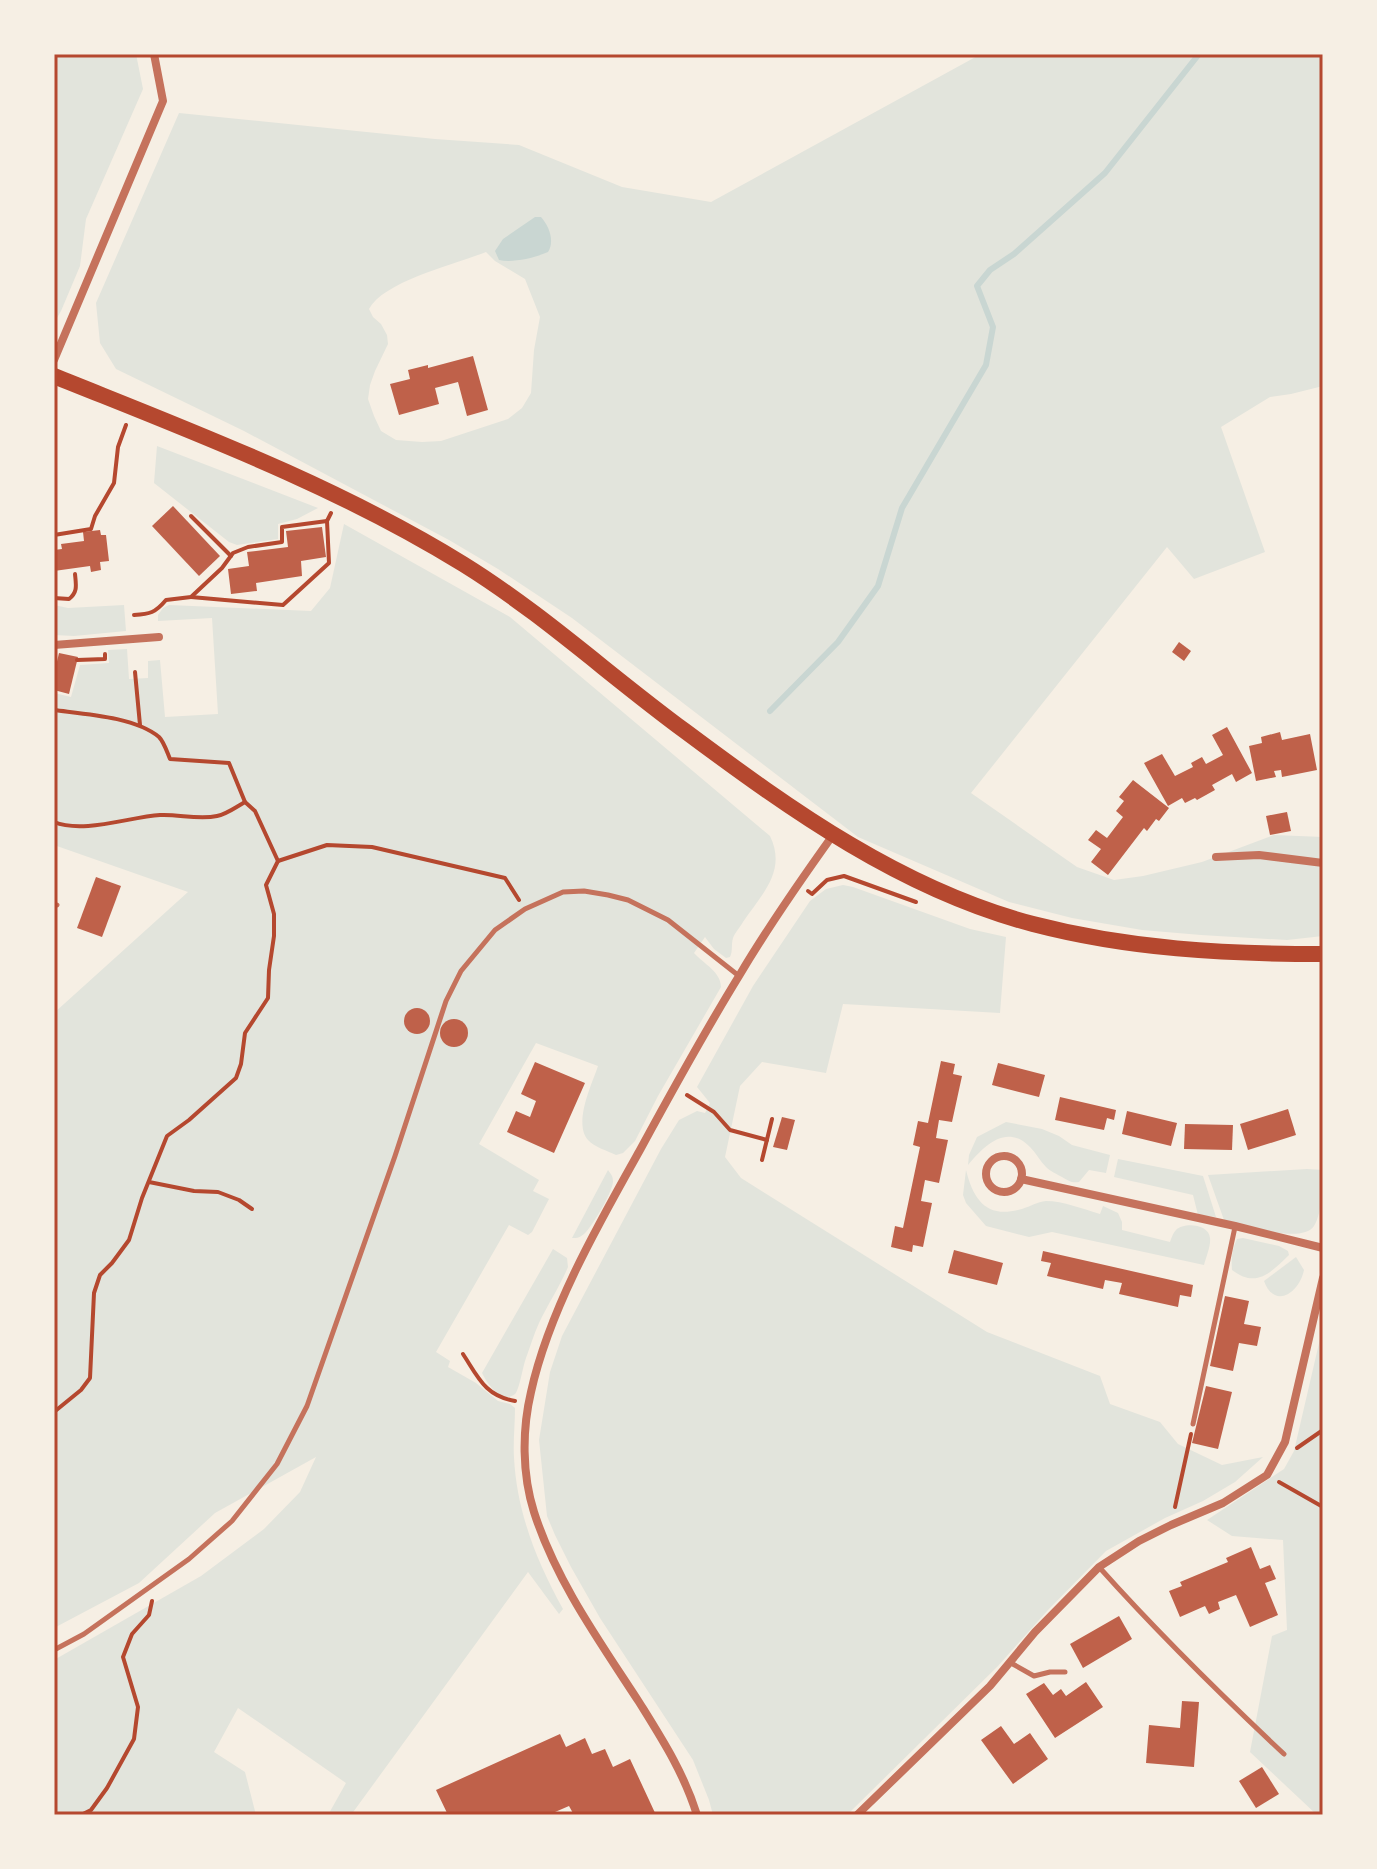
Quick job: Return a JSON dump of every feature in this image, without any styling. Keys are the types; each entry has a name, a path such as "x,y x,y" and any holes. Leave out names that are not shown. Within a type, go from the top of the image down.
{"main road":[{"path":"54,376 232,449 416,536 494,585 574,643 683,730 793,809 893,868 944,893 1042,926 1108,940 1200,952 1323,954"}],"street":[{"path":"54,360 163,101 154,54"},
{"path":"54,645 159,637"},
{"path":"697,1815 673,1756 569,1592 543,1538 528,1485 524,1443 529,1403 551,1329 583,1256 739,976 834,834"},
{"path":"1216,857 1259,855 1323,863"},
{"path":"1009,1156 1021,1168 1021,1179 1014,1189 996,1190 987,1182 986,1169 997,1157 1009,1156"},
{"path":"1021,1179 1323,1248"},
{"path":"857,1815 990,1686 1035,1632 1099,1567 1139,1541 1223,1503 1267,1475 1285,1442 1323,1278"}],"lane":[{"path":"54,1650 84,1634 189,1559 232,1521 277,1464 307,1406 446,1001 461,971 495,930 525,909 563,892 584,891 628,900 668,920 739,976"},
{"path":"1193,1424 1235,1226"},
{"path":"1099,1567 1155,1629 1284,1754"},
{"path":"1010,1662 1034,1676 1065,1672"}],"path":[{"path":"54,535 91,529 114,483 118,447 124,428 136,409"},
{"path":"134,615 150,614 166,600 191,597 283,605 329,563 327,521 339,497"},
{"path":"191,516 231,556"},
{"path":"191,597 222,568 233,553 248,547 282,542 282,527 327,521"},
{"path":"54,598 69,599 75,594 75,574"},
{"path":"135,672 140,726"},
{"path":"54,710 140,726 161,739 170,759 229,763 245,802 255,811 278,861"},
{"path":"54,822 65,827 159,815 202,818 220,815 245,802"},
{"path":"54,1412 81,1390 90,1378 94,1293 100,1275 129,1240 167,1136 236,1078 245,1033 268,998 274,914 266,885 278,861 327,845 372,847 505,878 525,909"},
{"path":"675,1087 714,1112 730,1130 767,1140"},
{"path":"762,1160 772,1119"},
{"path":"149,1182 194,1191 218,1192 252,1209"},
{"path":"463,1354 491,1393 529,1403"},
{"path":"1171,1525 1193,1424"},
{"path":"1267,1475 1323,1507"},
{"path":"81,1815 91,1810 107,1788 134,1739 138,1707 123,1657 132,1634 149,1615 156,1583"}],"shaded area":[{"path":"54,54 136,54 143,89 86,219 80,266 54,323"},
{"path":"981,54 1323,54 1323,386 1270,397 1221,427 1265,552 1194,579 1167,547 971,793 1077,867 1114,880 1202,862 1274,835 1323,837 1323,936 1287,940 1201,935 1142,930 1072,918 1009,902 858,837 572,618 498,569 244,431 116,369 100,343 96,303 179,113 519,145 622,187 711,202","holes":["486,252 525,279 540,317 531,393 522,408 508,419 441,441 396,440 381,431 368,399 375,371 388,344 387,335 369,309 389,290 422,274"]},
{"path":"535,217 541,217 549,229 551,243 548,252 524,259 499,260 495,251 503,239"},
{"path":"157,446 318,508 297,519 278,524 278,539 237,545 229,542 154,483"},
{"path":"344,524 510,617 770,836 776,860 774,871 764,892 734,936 730,957 726,958 714,949 705,937 694,953 715,973 721,987 635,1141 623,1153 616,1155 597,1147 584,1133 585,1103 598,1066 536,1043 479,1144 539,1180 533,1191 549,1199 528,1235 509,1225 436,1352 450,1361 448,1367 476,1383 498,1401 515,1408 514,1458 519,1498 537,1555 563,1609 559,1614 528,1572 351,1815 328,1815 346,1783 238,1708 214,1752 245,1772 256,1815 54,1815 54,1660 201,1576 264,1529 300,1492 316,1457 215,1513 139,1583 54,1628 54,1013 188,892 54,845 54,693 71,697 80,665 109,663 108,650 127,649 129,679 148,678 148,661 160,660 165,717 218,714 212,618 158,621 158,615 169,605 311,611 330,588"},
{"path":"54,605 68,608 124,605 126,631 54,635"},
{"path":"843,885 970,929 1006,937 1000,1013 843,1004 826,1073 762,1062 740,1086 725,1157 741,1178 987,1332 1100,1376 1110,1404 1160,1422 1178,1444 1222,1465 1263,1457 1235,1482 1106,1551 998,1666 847,1815 713,1815 693,1760 600,1618 555,1535 547,1516 539,1440 550,1372 562,1336 661,1149 679,1120 697,1111 705,1113 710,1103 697,1087 753,986 810,901 826,889"},
{"path":"1006,1122 1042,1129 1072,1145 1110,1155 1106,1173 1089,1170 1079,1182 1070,1181 1048,1169 1030,1147 1012,1137 1004,1137 988,1145 968,1165 977,1137"},
{"path":"1118,1159 1203,1176 1216,1217 1198,1215 1193,1195 1114,1177"},
{"path":"608,1170 613,1182 605,1201 588,1230 580,1237 572,1238"},
{"path":"966,1170 978,1199 1000,1212 1046,1201 1100,1214 1103,1206 1118,1213 1122,1230 1170,1242 1180,1227 1201,1227 1210,1238 1204,1265 1052,1232 1029,1237 986,1226 963,1195"},
{"path":"1323,1170 1320,1207 1314,1226 1297,1234 1271,1232 1224,1220 1208,1175"},
{"path":"1237,1239 1279,1246 1289,1255 1263,1276 1241,1276 1232,1270 1232,1258"},
{"path":"553,1249 567,1258 568,1267 537,1327 516,1392 505,1397 495,1391 482,1373"},
{"path":"1296,1257 1304,1270 1297,1286 1280,1296 1268,1290 1264,1281"},
{"path":"1323,1326 1323,1815 1317,1815 1250,1752 1272,1636 1287,1630 1283,1540 1232,1536 1207,1520 1284,1469 1294,1451"}],"building":[{"path":"473,356 488,410 467,416 458,382 435,388 439,404 399,415 390,384 410,379 408,370"},
{"path":"173,506 220,556 199,576 152,526"},
{"path":"322,527 326,557 301,561 302,576 256,583 257,591 231,594 228,569 249,566 247,552 288,547 286,531"},
{"path":"100,530 101,535 106,535 109,561 100,562 101,570 91,572 90,566 54,571 54,550 62,549 61,544 84,541 83,532"},
{"path":"1179,642 1191,651 1184,661 1172,652"},
{"path":"59,653 78,657 69,694 54,690"},
{"path":"1227,727 1252,773 1236,782 1232,774 1212,785 1215,790 1197,800 1195,798 1185,803 1182,798 1168,806 1144,763 1162,754 1175,776 1193,767 1191,763 1202,757 1206,764 1223,755 1212,735"},
{"path":"1280,732 1282,740 1310,734 1317,770 1282,777 1281,770 1274,771 1276,777 1256,781 1249,746 1262,743 1261,737"},
{"path":"1133,780 1169,808 1147,831 1144,828 1108,875 1091,862 1101,849 1088,840 1096,830 1107,838 1123,817 1116,811 1124,801 1119,797"},
{"path":"1287,812 1291,831 1270,835 1266,816"},
{"path":"96,877 121,886 102,937 77,928"},
{"path":"417,1008 426,1012 430,1021 426,1030 417,1034 408,1030 404,1021 408,1012"},
{"path":"454,1019 464,1023 468,1033 464,1043 454,1047 444,1043 440,1033 444,1023"},
{"path":"941,1061 955,1064 953,1074 962,1076 952,1122 939,1120 936,1138 948,1140 939,1183 925,1180 921,1201 932,1203 923,1247 913,1245 912,1252 891,1247 895,1226 903,1228 920,1147 913,1145 918,1121 928,1123"},
{"path":"535,1062 585,1083 554,1153 507,1132 516,1111 530,1117 536,1101 521,1094"},
{"path":"998,1063 1045,1075 1039,1097 992,1085"},
{"path":"1060,1097 1116,1110 1114,1120 1107,1118 1104,1130 1055,1120"},
{"path":"1288,1109 1296,1135 1248,1150 1240,1124"},
{"path":"1127,1111 1177,1123 1171,1146 1122,1134"},
{"path":"782,1117 795,1120 787,1150 773,1147"},
{"path":"1185,1124 1233,1125 1232,1150 1184,1149"},
{"path":"954,1250 1003,1263 997,1285 948,1273"},
{"path":"1043,1251 1193,1285 1191,1297 1180,1295 1178,1307 1119,1294 1122,1283 1105,1280 1103,1289 1047,1276 1051,1263 1041,1261"},
{"path":"1225,1296 1249,1301 1244,1324 1261,1327 1257,1346 1239,1343 1233,1371 1210,1366"},
{"path":"1206,1386 1232,1392 1218,1449 1192,1443"},
{"path":"1251,1547 1260,1569 1270,1565 1276,1579 1265,1583 1278,1615 1250,1627 1236,1595 1218,1602 1220,1609 1209,1614 1205,1606 1180,1617 1169,1591 1182,1586 1180,1582 1228,1562 1226,1558"},
{"path":"1119,1616 1132,1639 1083,1668 1070,1644"},
{"path":"1086,1682 1103,1707 1055,1738 1026,1694 1044,1683 1053,1695 1061,1689 1066,1696"},
{"path":"1182,1701 1199,1702 1194,1767 1146,1763 1149,1725 1180,1728"},
{"path":"1001,1726 1014,1744 1030,1733 1048,1759 1013,1784 981,1740"},
{"path":"560,1734 566,1747 585,1738 592,1754 605,1749 613,1767 630,1759 656,1815 574,1815 569,1806 548,1815 448,1815 436,1790"},
{"path":"1262,1767 1279,1794 1256,1808 1239,1781"}],"waterway":[{"path":"770,711 838,642 878,586 902,508 986,365 993,327 977,286 990,270 1014,254 1105,173 1199,54"}]}
